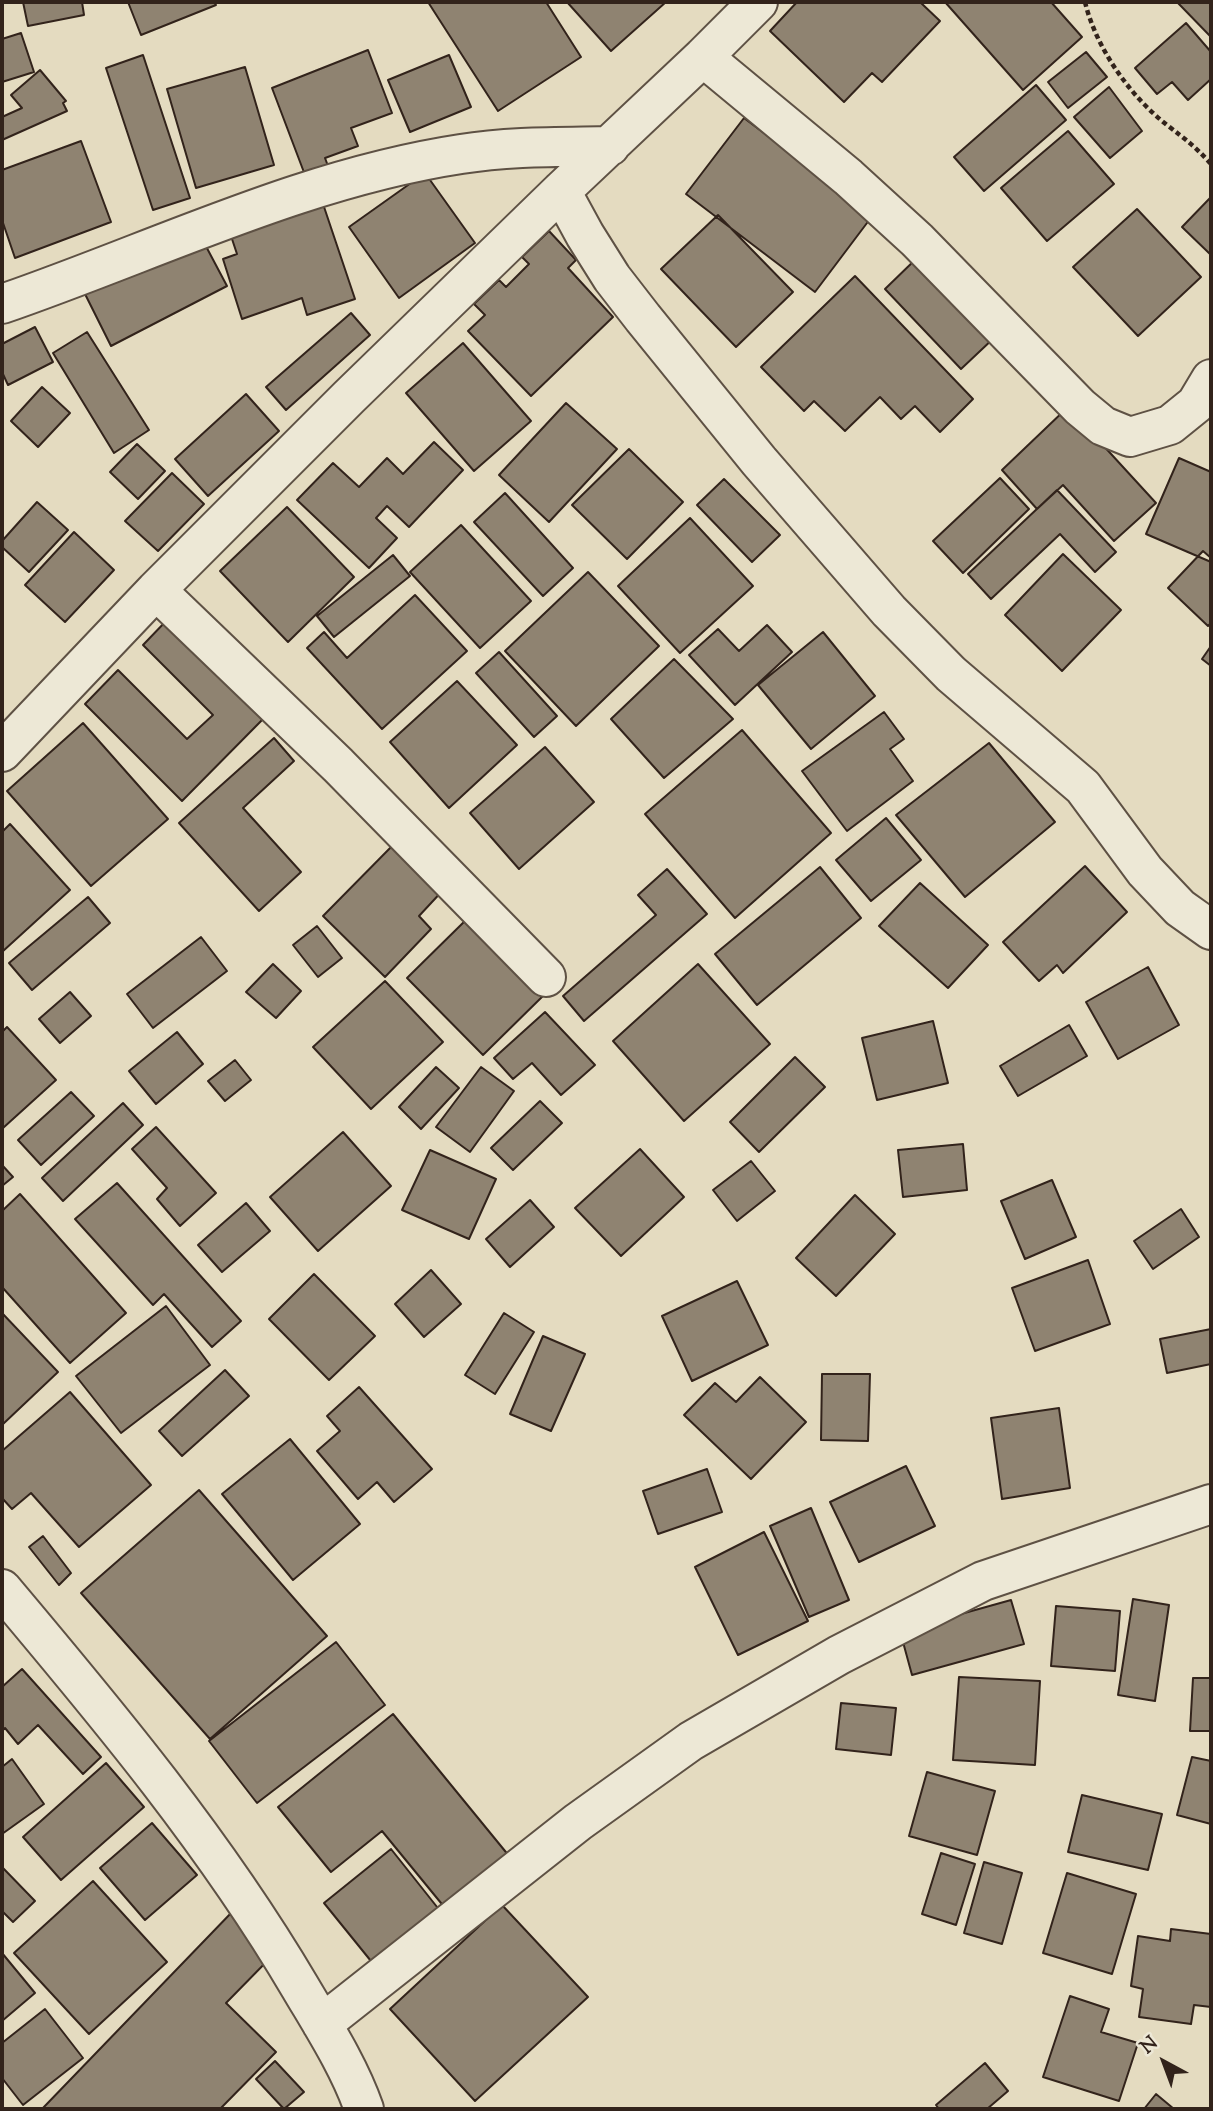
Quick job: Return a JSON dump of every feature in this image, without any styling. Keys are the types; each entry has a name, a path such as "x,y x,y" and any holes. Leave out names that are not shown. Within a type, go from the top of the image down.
{"street":[{"path":"2,752 156,590 561,191 758,2"},
{"path":"703,57 839,169 917,240 1080,407 1103,426 1130,437 1170,425 1206,400"},
{"path":"2,304 69,281 193,232 388,168 463,153 523,148 610,146"},
{"path":"561,191 612,278 759,461 889,611 951,674 1083,787 1144,871 1180,908 1211,930"},
{"path":"156,590 338,765 546,977"},
{"path":"322,2024 578,1822 691,1741 839,1655 984,1581 1211,1504"},
{"path":"2,1589 185,1813 262,1923 322,2024 358,2091 364,2109"}],"path":[{"path":"1085,2 1089,18 1109,59 1153,112 1184,136 1211,164"}],"building":[{"path":"23,2 82,2 84,15 28,26"},
{"path":"128,2 214,2 216,5 141,35"},
{"path":"428,2 546,2 581,57 498,111"},
{"path":"567,2 666,2 611,51"},
{"path":"797,2 920,2 940,21 882,82 872,73 844,102 770,31"},
{"path":"945,2 1051,2 1082,37 1023,90"},
{"path":"1177,2 1211,2 1211,37"},
{"path":"1186,23 1211,52 1211,79 1188,100 1172,82 1157,94 1135,68"},
{"path":"21,33 34,72 2,82 2,39"},
{"path":"368,50 392,113 351,128 358,146 325,158 328,166 305,175 272,88"},
{"path":"1086,52 1107,77 1068,108 1048,82"},
{"path":"143,55 190,198 153,210 106,68"},
{"path":"449,55 471,107 410,132 388,80"},
{"path":"245,67 274,165 196,188 167,89"},
{"path":"40,70 66,101 63,103 67,111 2,140 2,117 22,108 11,95"},
{"path":"1036,85 1066,120 984,191 954,157"},
{"path":"1109,87 1142,131 1110,158 1074,117"},
{"path":"744,118 873,215 815,292 686,194"},
{"path":"1068,131 1114,184 1047,241 1001,188"},
{"path":"81,141 111,222 15,258 2,220 2,170"},
{"path":"425,173 475,243 399,298 349,227"},
{"path":"319,192 355,299 307,315 302,298 242,319 223,259 237,254 230,233"},
{"path":"1211,197 1211,255 1182,227"},
{"path":"1137,209 1201,277 1138,336 1073,267"},
{"path":"718,215 793,292 736,347 661,269"},
{"path":"549,231 576,260 568,268 613,317 531,396 468,331 485,315 474,304 499,280 506,287 529,264 522,257"},
{"path":"200,235 227,286 111,346 85,294"},
{"path":"919,256 996,336 961,369 885,289"},
{"path":"855,276 973,399 940,432 915,406 901,419 880,397 845,431 814,401 804,411 761,367"},
{"path":"351,313 370,335 286,410 266,387"},
{"path":"35,327 53,362 8,385 2,372 2,344"},
{"path":"87,332 149,430 114,453 53,353"},
{"path":"463,343 531,421 474,471 406,393"},
{"path":"42,387 70,413 38,447 11,421"},
{"path":"246,394 279,431 208,496 175,459"},
{"path":"566,403 617,449 549,522 499,475"},
{"path":"1068,407 1156,503 1114,541 1063,485 1037,509 1002,470"},
{"path":"434,442 463,470 409,527 387,506 376,518 397,538 369,568 297,500 333,463 359,487 387,458 403,474"},
{"path":"137,444 165,471 138,499 110,472"},
{"path":"629,449 683,502 627,559 572,505"},
{"path":"1179,458 1211,472 1211,562 1146,534"},
{"path":"172,473 204,504 158,551 125,521"},
{"path":"1000,478 1029,509 963,573 933,541"},
{"path":"724,479 780,535 752,562 697,505"},
{"path":"1057,490 1116,552 1095,572 1060,534 991,599 968,574"},
{"path":"505,493 573,568 543,596 474,522"},
{"path":"37,502 68,530 29,572 2,547 2,541"},
{"path":"287,507 354,577 288,642 220,571"},
{"path":"690,518 753,586 680,653 618,586"},
{"path":"461,525 531,601 480,648 410,572"},
{"path":"74,532 114,570 65,622 25,585"},
{"path":"1203,551 1211,558 1211,623 1208,626 1168,588"},
{"path":"1063,554 1121,610 1062,671 1005,615"},
{"path":"393,555 410,576 334,637 317,616"},
{"path":"588,572 659,646 576,726 505,651"},
{"path":"415,595 467,651 382,729 307,648 324,632 347,658"},
{"path":"168,619 266,716 182,801 85,704 118,670 187,739 213,715 143,645"},
{"path":"767,625 792,652 735,705 689,655 718,629 739,651"},
{"path":"823,632 875,696 811,749 758,685"},
{"path":"1211,646 1211,666 1202,659"},
{"path":"499,652 557,716 534,737 476,673"},
{"path":"674,659 733,719 664,778 611,719"},
{"path":"457,681 517,745 449,808 390,742"},
{"path":"884,712 904,739 890,749 913,781 847,831 802,771"},
{"path":"83,723 168,819 91,886 7,791"},
{"path":"742,730 831,833 735,918 645,814"},
{"path":"274,738 294,761 243,808 301,872 259,911 179,823"},
{"path":"989,743 1055,822 965,897 896,815"},
{"path":"545,747 594,802 519,869 470,813"},
{"path":"886,818 921,860 871,901 836,860"},
{"path":"10,824 70,890 2,952 2,832"},
{"path":"397,841 445,888 419,916 431,929 385,977 323,916"},
{"path":"1085,866 1127,912 1063,973 1057,965 1039,981 1003,942"},
{"path":"820,867 861,918 757,1005 715,954"},
{"path":"667,869 707,914 584,1021 563,996 656,915 638,895"},
{"path":"920,883 988,945 948,988 879,926"},
{"path":"88,897 110,923 32,990 9,963"},
{"path":"471,915 547,992 483,1055 407,978"},
{"path":"317,926 342,958 318,977 293,945"},
{"path":"201,937 227,971 153,1028 127,994"},
{"path":"273,964 301,991 276,1018 246,992"},
{"path":"698,964 770,1044 684,1121 613,1041"},
{"path":"1148,967 1179,1025 1118,1059 1086,1002"},
{"path":"385,981 443,1042 371,1109 313,1047"},
{"path":"70,992 91,1016 60,1043 39,1019"},
{"path":"545,1012 595,1065 561,1095 532,1063 513,1079 494,1058"},
{"path":"933,1021 948,1083 877,1100 862,1038"},
{"path":"1069,1025 1087,1056 1018,1096 1000,1066"},
{"path":"7,1027 56,1080 3,1128 2,1032"},
{"path":"177,1032 203,1064 156,1104 129,1071"},
{"path":"795,1057 825,1087 759,1152 730,1122"},
{"path":"235,1060 251,1080 225,1101 208,1081"},
{"path":"436,1067 459,1088 421,1129 399,1107"},
{"path":"481,1067 514,1091 470,1152 436,1127"},
{"path":"71,1092 94,1116 41,1165 18,1140"},
{"path":"540,1101 562,1123 513,1170 491,1148"},
{"path":"123,1103 143,1125 63,1201 42,1178"},
{"path":"156,1127 216,1193 180,1226 157,1199 167,1188 132,1149"},
{"path":"343,1132 391,1186 318,1251 270,1197"},
{"path":"963,1144 967,1190 903,1197 898,1150"},
{"path":"640,1149 684,1197 621,1256 575,1208"},
{"path":"430,1150 496,1179 469,1239 402,1210"},
{"path":"751,1161 775,1191 737,1221 713,1190"},
{"path":"2,1165 13,1177 2,1186"},
{"path":"1052,1180 1076,1237 1025,1259 1001,1201"},
{"path":"117,1183 241,1321 212,1347 164,1294 153,1305 75,1219"},
{"path":"20,1194 126,1313 70,1363 2,1287 2,1211"},
{"path":"855,1195 895,1234 836,1296 796,1258"},
{"path":"530,1200 554,1227 510,1267 486,1239"},
{"path":"246,1203 270,1231 222,1272 198,1245"},
{"path":"1181,1209 1199,1237 1153,1269 1134,1241"},
{"path":"1088,1260 1110,1324 1035,1351 1012,1288"},
{"path":"431,1270 461,1304 424,1337 395,1304"},
{"path":"314,1274 375,1336 329,1380 269,1319"},
{"path":"737,1281 768,1345 692,1381 662,1316"},
{"path":"166,1306 210,1365 121,1433 76,1376"},
{"path":"2,1313 58,1372 2,1425"},
{"path":"504,1313 534,1332 495,1394 465,1375"},
{"path":"1211,1329 1211,1364 1167,1373 1160,1339"},
{"path":"543,1336 585,1354 551,1431 510,1414"},
{"path":"225,1370 249,1396 182,1456 159,1431"},
{"path":"822,1374 870,1374 868,1441 821,1440"},
{"path":"760,1377 806,1422 751,1479 684,1415 715,1383 736,1402"},
{"path":"359,1387 432,1469 394,1502 377,1482 358,1499 317,1451 340,1431 327,1416"},
{"path":"70,1392 151,1485 79,1547 31,1493 12,1509 2,1498 2,1451"},
{"path":"1059,1408 1070,1488 1002,1499 991,1418"},
{"path":"290,1439 360,1524 293,1580 222,1494"},
{"path":"906,1466 935,1526 859,1562 830,1502"},
{"path":"707,1469 722,1512 658,1534 643,1491"},
{"path":"199,1490 327,1636 210,1739 81,1593"},
{"path":"811,1508 849,1600 809,1617 770,1526"},
{"path":"764,1532 808,1621 738,1655 695,1567"},
{"path":"43,1536 71,1573 59,1585 29,1547"},
{"path":"1133,1599 1169,1605 1155,1701 1118,1695"},
{"path":"1011,1600 1024,1644 912,1675 900,1631"},
{"path":"1056,1606 1120,1611 1115,1671 1051,1666"},
{"path":"336,1642 385,1705 257,1803 209,1741"},
{"path":"22,1669 101,1757 83,1774 38,1725 18,1744 5,1728 2,1731 2,1687"},
{"path":"959,1677 1040,1681 1035,1765 953,1760"},
{"path":"1193,1678 1211,1678 1211,1731 1190,1731"},
{"path":"841,1703 896,1708 891,1755 836,1749"},
{"path":"393,1714 514,1862 450,1914 382,1831 331,1872 278,1807"},
{"path":"1192,1757 1211,1761 1211,1824 1177,1815"},
{"path":"12,1759 44,1804 2,1834 2,1767"},
{"path":"106,1763 144,1807 61,1880 23,1837"},
{"path":"927,1772 995,1791 977,1855 909,1836"},
{"path":"1082,1795 1162,1814 1148,1870 1068,1852"},
{"path":"152,1823 197,1875 145,1920 100,1868"},
{"path":"391,1849 441,1912 375,1966 324,1903"},
{"path":"941,1853 975,1864 956,1925 922,1914"},
{"path":"984,1862 1022,1873 1002,1944 964,1933"},
{"path":"2,1867 35,1901 13,1922 2,1911"},
{"path":"1067,1873 1136,1894 1112,1974 1043,1953"},
{"path":"93,1881 167,1962 89,2034 14,1953"},
{"path":"502,1905 588,1997 475,2101 390,2009"},
{"path":"233,1911 276,1952 226,2003 276,2052 220,2109 42,2109"},
{"path":"1171,1929 1211,1934 1211,2007 1194,2005 1191,2024 1139,2017 1143,1989 1131,1986 1138,1936 1170,1941"},
{"path":"2,1953 35,1993 2,2021"},
{"path":"1070,1996 1109,2009 1101,2032 1138,2043 1119,2101 1043,2077"},
{"path":"45,2009 83,2058 23,2105 2,2078 2,2043"},
{"path":"275,2061 304,2092 284,2109 256,2079"},
{"path":"985,2063 1008,2091 987,2109 939,2109 936,2105"},
{"path":"1156,2094 1174,2109 1144,2109"}]}
